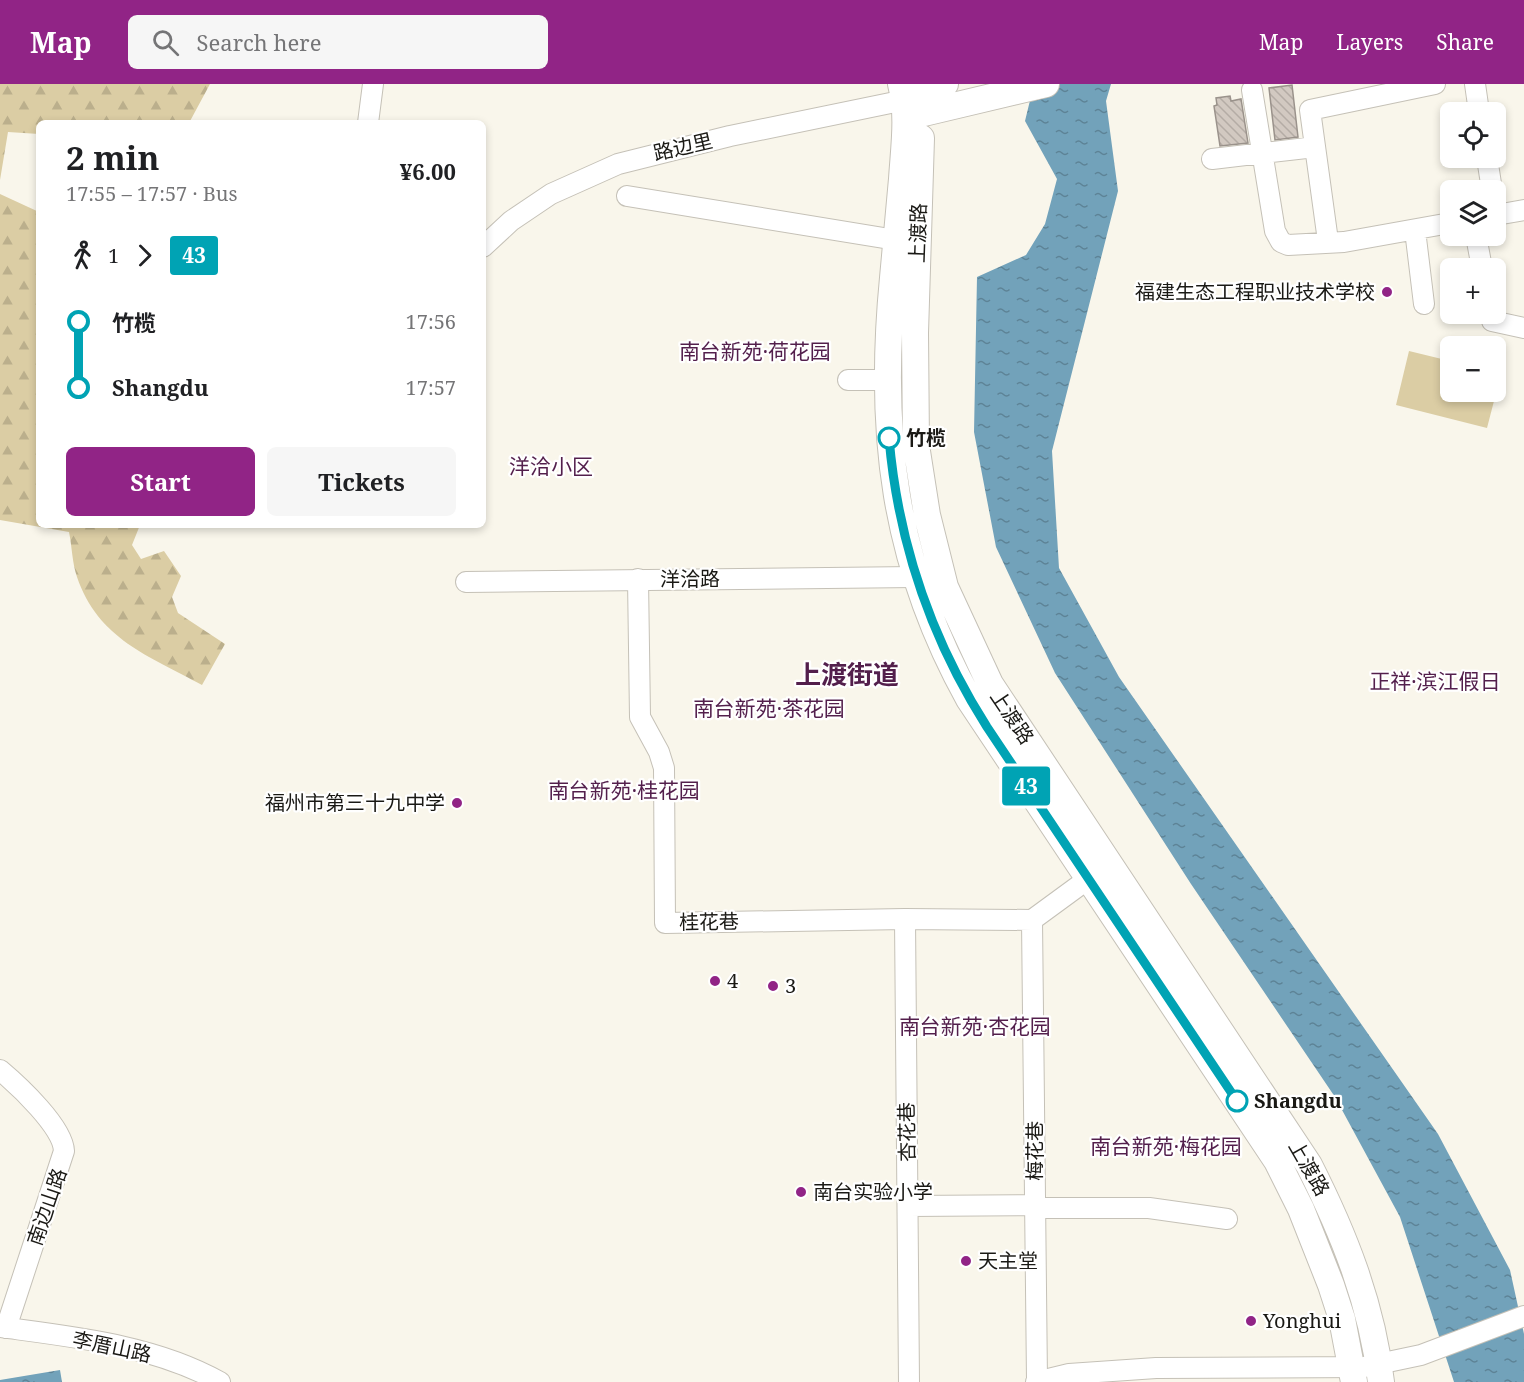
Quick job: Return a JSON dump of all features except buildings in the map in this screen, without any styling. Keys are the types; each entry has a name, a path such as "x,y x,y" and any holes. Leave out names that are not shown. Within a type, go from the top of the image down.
{"main road":[{"path":"910,98 945,84"},
{"path":"910,98 1038,86"},
{"name":"上渡路","path":"910,98 896,240 888,380 891,460 896,499 915,577 936,633 969,699 1286,1177 1331,1285 1353,1375"},
{"name":"上渡路","path":"910,98 916,445 929,527 945,586 990,684 1309,1165 1334,1215 1354,1266 1380,1373"}],"street":[{"path":"368,120 373,84"},
{"path":"1474,84 1477,102"},
{"path":"1323,242 1310,110 1439,85"},
{"path":"1252,90 1278,238 1288,245 1344,242 1440,226"},
{"name":"路边里","path":"486,244 511,221 551,194 618,164 730,136 910,98"},
{"path":"1212,159 1315,147"},
{"path":"627,196 896,240"},
{"path":"1415,230 1424,304"},
{"path":"1506,324 1524,328"},
{"path":"848,380 888,380"},
{"name":"洋洽路","path":"465,582 915,577"},
{"name":"桂花巷","path":"638,579 640,717 659,752 664,768 665,923 905,919 1032,920"},
{"path":"1032,920 1088,879"},
{"name":"杏花巷","path":"905,919 909,1382"},
{"name":"梅花巷","path":"1032,920 1037,1382"},
{"name":"南边山路","path":"0,1070 24,1091 58,1132 64,1151 3,1328"},
{"path":"908,1206 1149,1208 1227,1219"},
{"path":"1037,1382 1069,1374 1353,1375 1380,1373 1421,1354 1524,1316"},
{"name":"李厝山路","path":"3,1328 123,1347 184,1365 220,1382"}],"green space":[{"path":"0,84 210,84 191,120 36,120 36,134 8,132 0,180"},
{"path":"0,194 36,211 36,526 0,520"},
{"path":"1409,351 1440,359 1440,402 1494,402 1487,428 1396,405"},
{"path":"46,528 139,528 132,545 141,559 164,551 181,576 172,597 178,613 225,644 202,685 128,643 98,616 86,598 77,577 69,532"}],"water":[{"path":"1034,84 1111,84 1106,101 1118,191 1052,451 1059,568 1119,677 1438,1134 1510,1270 1524,1334 1524,1382 1454,1382 1400,1217 1335,1097 1191,884 1055,673 996,547 974,432 977,277 1026,255 1045,224 1057,179 1025,121"},
{"path":"60,1370 62,1382 0,1382 0,1380"}],"bus line":[{"name":"43","path":"889,438 896,499 903,533 924,603 951,666 987,727 1237,1101"}],"place":[{"name":"福建生态工程职业技术学校","path":"1387,292"},
{"name":"竹榄","path":"889,438"},
{"name":"福州市第三十九中学","path":"457,803"},
{"name":"4","path":"715,981"},
{"name":"3","path":"773,986"},
{"name":"Shangdu","path":"1237,1101"},
{"name":"南台实验小学","path":"801,1192"},
{"name":"天主堂","path":"966,1261"},
{"name":"Yonghui","path":"1251,1321"}],"district":[{"name":"南台新苑·荷花园","path":"755,352"},
{"name":"洋洽小区","path":"551,467"},
{"name":"上渡街道","path":"847,675"},
{"name":"正祥·滨江假日","path":"1435,682"},
{"name":"南台新苑·茶花园","path":"769,709"},
{"name":"南台新苑·桂花园","path":"624,791"},
{"name":"南台新苑·杏花园","path":"975,1027"},
{"name":"南台新苑·梅花园","path":"1166,1147"}]}
